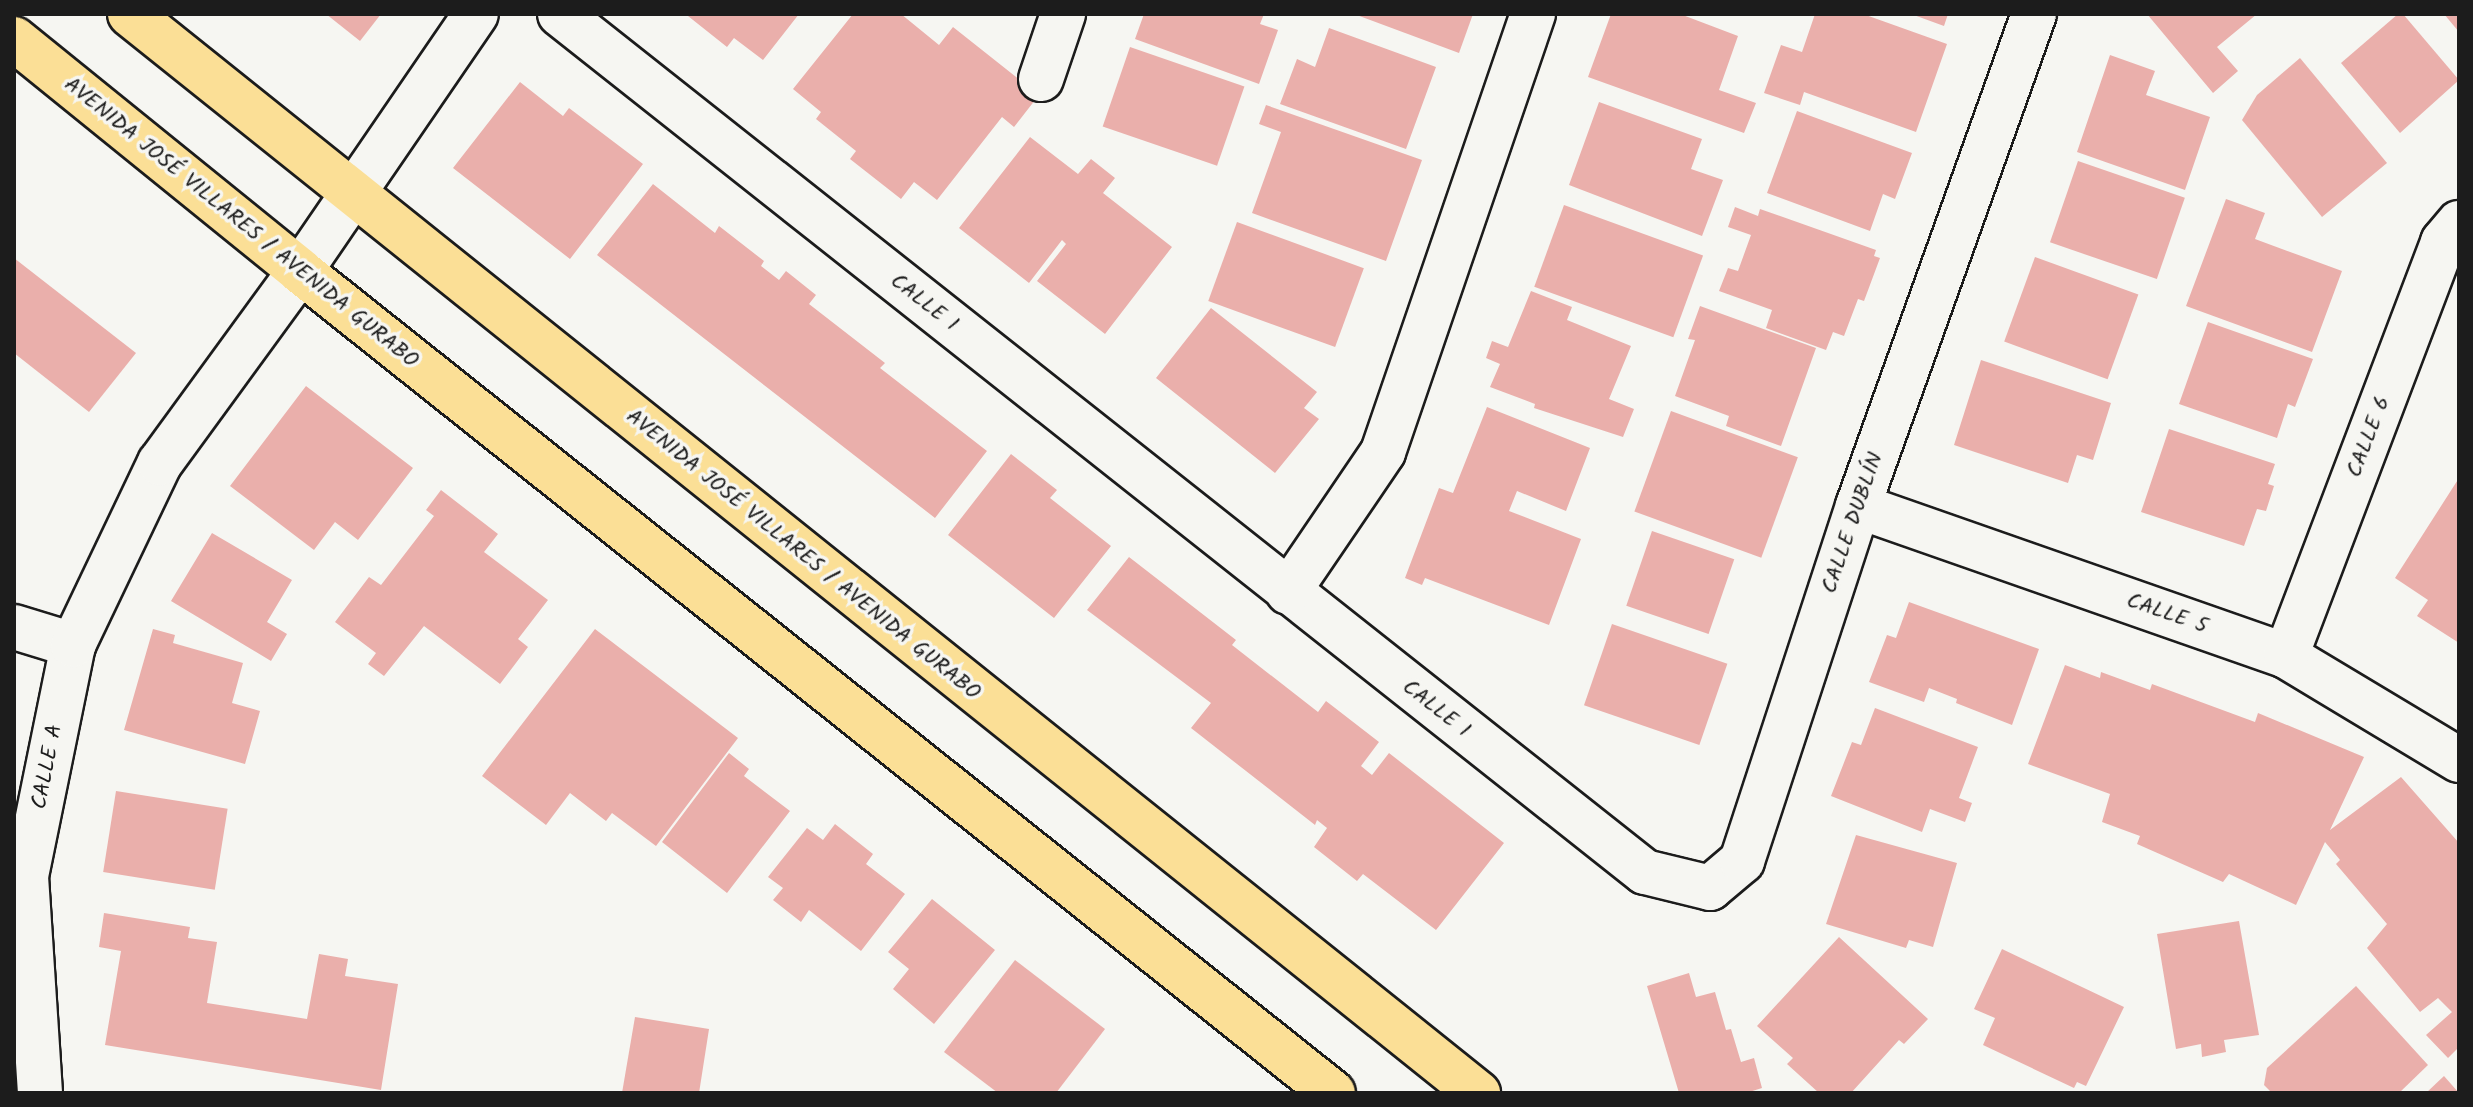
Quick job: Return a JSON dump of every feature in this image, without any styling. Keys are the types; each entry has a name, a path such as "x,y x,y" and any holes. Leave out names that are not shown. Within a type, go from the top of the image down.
{"main road":[{"name":"AVENIDA JOSÉ VILLARES / AVENIDA GURABO","path":"130,14 352,195 1478,1093"},
{"name":"AVENIDA JOSÉ VILLARES / AVENIDA GURABO","path":"14,39 300,271 1333,1093"}],"street":[{"path":"352,195 476,14"},
{"name":"CALLE 1","path":"560,14 1585,825"},
{"path":"1041,79 1063,14"},
{"path":"1288,592 1383,452 1533,14"},
{"name":"CALLE DUBLÍN","path":"1585,825 1645,872 1710,888 1742,861 1858,506 2034,14"},
{"name":"CALLE A","path":"40,1093 26,876 73,645 160,463 352,195"},
{"name":"CALLE 6","path":"2286,656 2443,242 2459,223"},
{"name":"CALLE 5","path":"1858,506 2286,656 2459,760"},
{"path":"14,627 73,645"}],"building":[{"path":"326,14 381,14 360,41"},
{"path":"799,14 763,60 734,38 727,47 688,16"},
{"path":"853,14 901,14 939,45 953,27 1039,95 1014,127 1002,117 937,200 914,182 901,199 850,159 856,151 816,119 821,112 793,89"},
{"path":"1144,14 1264,14 1260,24 1278,30 1259,84 1135,39"},
{"path":"1354,14 1473,14 1459,53"},
{"path":"1611,14 1680,14 1738,36 1719,90 1756,103 1744,133 1588,77"},
{"path":"1815,14 1863,14 1947,44 1916,132 1804,92 1800,105 1764,93 1781,45 1802,52"},
{"path":"1911,14 1948,14 1944,26"},
{"path":"2147,14 2257,14 2217,47 2238,71 2213,93"},
{"path":"2398,14 2403,14 2459,80 2400,133 2341,63"},
{"path":"2444,14 2459,14 2459,32"},
{"path":"1329,28 1436,67 1406,149 1280,104 1297,59 1315,67"},
{"path":"1130,47 1244,86 1217,166 1103,126"},
{"path":"2110,55 2155,71 2146,95 2210,117 2185,190 2077,152"},
{"path":"2300,58 2387,163 2322,217 2242,120 2257,95"},
{"path":"520,82 563,116 569,108 643,164 570,259 453,168"},
{"path":"1599,102 1702,139 1691,169 1723,180 1702,236 1569,185"},
{"path":"1266,105 1422,160 1386,261 1252,213 1281,132 1259,124"},
{"path":"1797,111 1912,153 1895,199 1883,194 1870,231 1767,193"},
{"path":"1030,137 1078,174 1091,159 1115,178 1103,193 1172,247 1105,334 1037,281 1066,244 1062,240 1029,283 959,228"},
{"path":"2078,161 2185,198 2157,279 2050,242"},
{"path":"653,184 715,233 719,226 764,261 761,266 779,280 786,271 816,295 809,304 885,363 880,368 987,451 935,518 597,255"},
{"path":"2226,199 2265,213 2255,239 2342,271 2312,352 2186,306"},
{"path":"1564,205 1703,256 1673,337 1534,287"},
{"path":"1735,207 1758,216 1760,209 1876,250 1874,256 1880,258 1864,301 1858,299 1844,336 1833,332 1826,350 1766,328 1772,310 1719,291 1728,268 1738,271 1751,235 1728,227"},
{"path":"1237,222 1364,268 1335,347 1208,301"},
{"path":"2035,257 2138,295 2108,379 2004,342"},
{"path":"14,258 136,353 89,412 14,353"},
{"path":"1531,291 1572,307 1567,320 1631,346 1609,399 1634,409 1623,437 1534,408 1535,404 1490,387 1500,364 1486,358 1492,341 1508,347"},
{"path":"1700,306 1816,348 1781,446 1726,426 1729,416 1675,396 1695,340 1688,339"},
{"path":"1211,308 1317,392 1304,408 1319,419 1275,473 1156,378"},
{"path":"2208,322 2313,359 2295,407 2288,404 2277,438 2179,404"},
{"path":"1981,360 2111,403 2093,460 2077,455 2068,483 1954,445"},
{"path":"306,386 413,468 358,540 335,522 314,550 230,486"},
{"path":"1487,407 1590,448 1566,511 1517,491 1509,511 1581,539 1549,625 1425,578 1422,585 1405,578 1439,488 1453,493"},
{"path":"1671,411 1798,457 1761,558 1634,512"},
{"path":"2169,429 2275,464 2268,484 2274,486 2266,511 2257,509 2244,546 2141,512"},
{"path":"1011,454 1057,490 1050,498 1111,546 1054,618 948,535"},
{"path":"2459,478 2459,643 2417,616 2428,600 2395,578"},
{"path":"441,490 498,534 484,552 548,600 518,639 528,647 500,684 424,626 384,676 368,664 376,653 335,622 369,577 381,585 434,516 426,510"},
{"path":"1652,531 1734,559 1709,634 1626,606"},
{"path":"212,533 292,580 267,622 287,634 271,661 171,601"},
{"path":"1129,557 1236,640 1232,645 1318,712 1326,701 1379,742 1361,766 1372,775 1389,753 1504,843 1436,930 1363,874 1357,881 1314,847 1327,828 1317,820 1315,825 1191,728 1211,703 1087,610"},
{"path":"1909,602 2039,649 2012,725 1956,703 1957,699 1929,688 1924,702 1869,682 1887,635 1896,638"},
{"path":"1612,624 1727,664 1699,745 1584,705"},
{"path":"153,629 175,635 173,643 243,663 232,703 260,711 245,764 124,730"},
{"path":"595,629 738,738 656,846 612,813 606,821 570,793 546,825 482,776"},
{"path":"2065,665 2100,678 2101,672 2150,690 2152,684 2255,722 2258,713 2364,757 2330,830 2401,777 2459,843 2459,1047 2448,1058 2426,1035 2452,1012 2438,998 2420,1012 2367,948 2387,924 2336,864 2340,860 2325,842 2296,905 2229,874 2223,882 2137,844 2140,836 2102,822 2110,794 2028,764"},
{"path":"1875,708 1978,747 1959,798 1972,803 1965,822 1930,809 1922,832 1831,796 1852,742 1861,745"},
{"path":"729,753 749,769 744,776 790,811 727,893 662,842"},
{"path":"116,791 228,809 215,890 103,872"},
{"path":"835,824 873,854 866,864 905,894 861,951 809,910 801,922 773,900 783,888 768,877 807,828 823,840"},
{"path":"1856,835 1957,863 1933,947 1909,940 1906,948 1826,924"},
{"path":"932,899 995,950 934,1024 893,989 909,969 888,952"},
{"path":"104,913 190,927 188,938 217,942 207,1003 307,1019 319,954 348,959 345,976 398,984 381,1090 105,1045 121,951 99,947"},
{"path":"2239,921 2259,1035 2224,1040 2226,1052 2202,1057 2201,1044 2176,1049 2157,934"},
{"path":"1839,937 1928,1019 1904,1044 1899,1040 1851,1093 1819,1093 1787,1064 1793,1058 1757,1026"},
{"path":"2002,949 2124,1007 2086,1086 2077,1082 2074,1088 1983,1045 1995,1018 1974,1009"},
{"path":"1015,960 1105,1029 1056,1093 998,1093 944,1052"},
{"path":"1689,973 1696,997 1715,992 1726,1030 1731,1029 1741,1062 1754,1058 1762,1088 1746,1093 1679,1093 1647,986"},
{"path":"2356,986 2428,1065 2399,1093 2272,1093 2264,1085 2267,1068"},
{"path":"635,1017 709,1029 699,1093 622,1093"},
{"path":"2444,1076 2459,1093 2426,1093"}]}
